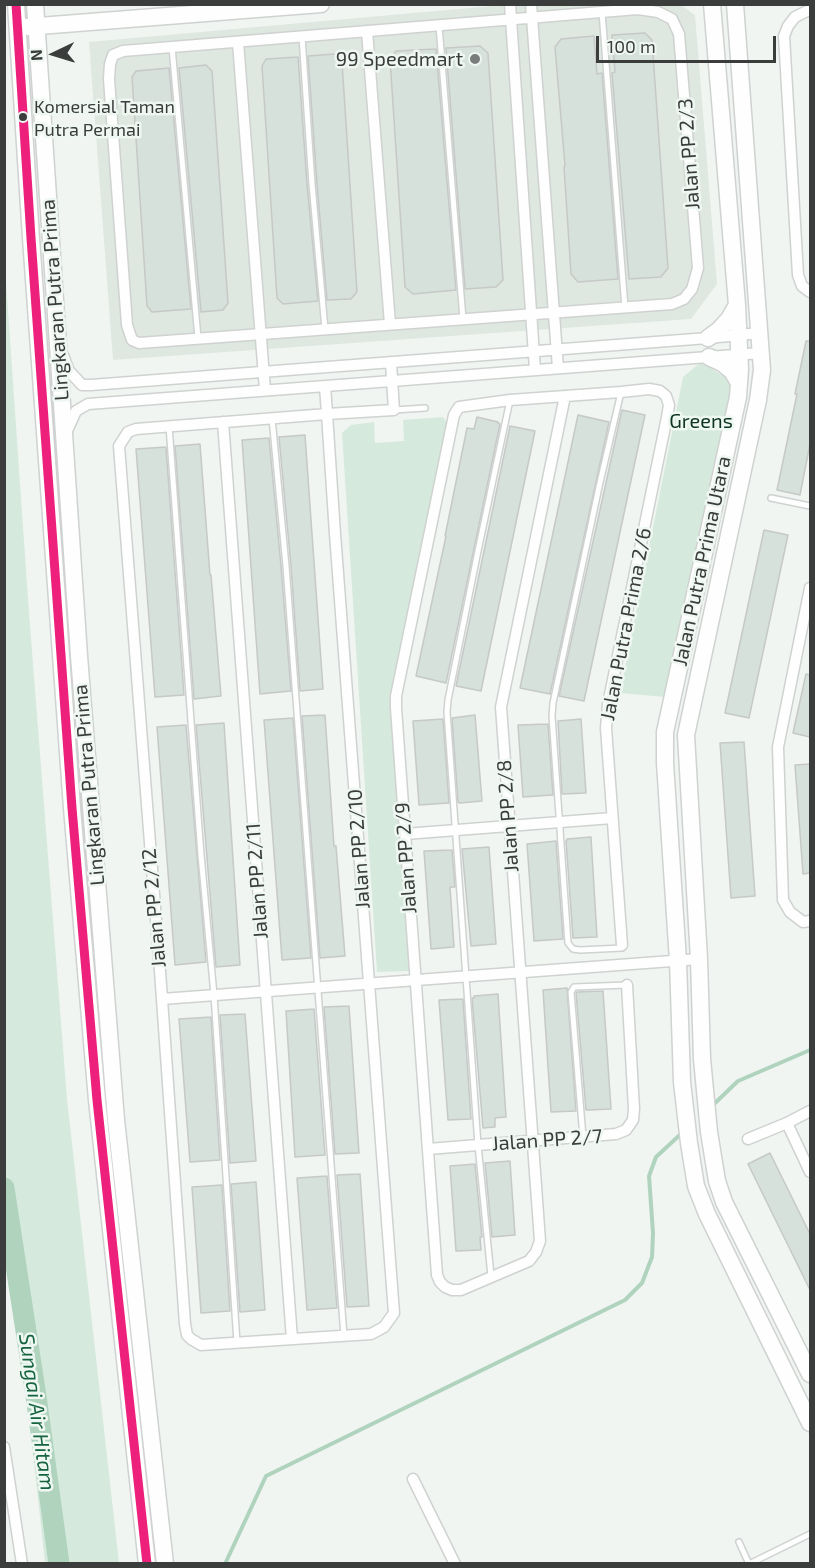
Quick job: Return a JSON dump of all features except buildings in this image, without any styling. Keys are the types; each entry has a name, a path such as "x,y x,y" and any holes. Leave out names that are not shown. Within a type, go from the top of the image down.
{"main road":[{"name":"Lingkaran Putra Prima","path":"16,4 70,784 96,1100 147,1563"},
{"name":"Lingkaran Putra Prima","path":"35,4 80,668 116,1120 165,1563"},
{"path":"18,28 321,4"},
{"name":"Jalan Putra Prima Utara","path":"712,4 740,354 738,397 665,732 678,961 682,1082 696,1186 810,1423"},
{"name":"Jalan Putra Prima Utara","path":"735,4 762,370 758,400 686,735 699,959 702,1059 709,1132 717,1180 724,1202 810,1374"},
{"path":"708,338 724,325 737,305"},
{"path":"709,357 732,371 739,383"}],"street":[{"path":"510,4 535,370"},
{"path":"531,4 558,368"},
{"name":"Jalan PP 2/3","path":"638,9 658,12 672,18 679,34 698,268 692,289 684,299 672,304 625,308 139,343 132,340 127,325 109,79 113,55 123,51 532,18 638,9"},
{"path":"810,11 795,17 784,36 798,275 802,286 810,292"},
{"path":"367,31 390,324"},
{"path":"238,42 265,390"},
{"path":"57,341 69,371 82,385 760,333"},
{"path":"64,437 76,411 88,404 761,353"},
{"path":"169,426 394,410 391,363"},
{"name":"Jalan PP 2/10","path":"325,386 394,1313 388,1323 378,1331 371,1334 344,1336"},
{"name":"Jalan Putra Prima 2/6","path":"621,392 649,389 660,391 666,396 669,405 608,704 606,728 622,945"},
{"path":"510,400 621,392"},
{"name":"Jalan PP 2/8","path":"491,1278 529,1261 540,1241 501,707 565,396"},
{"name":"Jalan PP 2/9","path":"491,1278 469,1288 452,1290 440,1282 437,1275 396,696 454,415 459,407 510,400"},
{"name":"Jalan PP 2/11","path":"223,422 291,1339"},
{"name":"Jalan PP 2/12","path":"169,426 136,429 128,432 118,446 118,457 162,999 185,1324 191,1339 201,1345 237,1343"},
{"path":"810,588 778,747 783,900 790,912 803,921 810,921"},
{"path":"405,834 612,818"},
{"path":"162,999 699,959"},
{"name":"Jalan PP 2/7","path":"428,1149 616,1134 626,1130 633,1120 634,1109 627,985"},
{"path":"748,1139 810,1111"},
{"path":"786,1123 810,1172"},
{"path":"237,1343 344,1336"},
{"path":"4,1447 22,1563"},
{"path":"413,1479 455,1563"}],"lane":[{"path":"602,12 625,308"},
{"path":"439,26 463,319"},
{"path":"302,37 325,329"},
{"path":"172,47 198,338"},
{"path":"621,392 552,716 568,943 573,949 580,950 622,948 622,945"},
{"path":"491,1278 478,1145 447,712 510,400"},
{"path":"394,410 425,408"},
{"path":"272,418 286,566 344,1336"},
{"path":"169,426 201,855 214,995 237,1343"},
{"path":"771,498 810,506"},
{"path":"583,1137 571,992 574,987 627,985"},
{"path":"739,1542 749,1563 810,1534"}],"shaded area":[{"path":"503,5 681,5 695,15 717,284 691,319 113,360 89,42"}],"green space":[{"path":"5,267 67,1099 119,1563 45,1563 5,1195"},
{"name":"Greens","path":"701,362 732,382 728,416 665,697 620,693 683,377"},
{"path":"443,417 447,423 391,697 409,971 377,972 342,433 351,425 374,422 375,443 404,441 403,420"}],"waterway":[{"path":"713,1105 738,1081 810,1050"},
{"path":"225,1564 266,1476 625,1300 642,1283 652,1257 653,1233 649,1176 656,1157 683,1132"},
{"name":"Sungai Air Hitam","path":"4,1188 59,1564"}],"transit line":[{"path":"16,4 72,808 97,1100 147,1564"}],"place":[{"name":"99 Speedmart","path":"475,59"},
{"name":"Komersial Taman Putra Permai","path":"23,117"}]}
